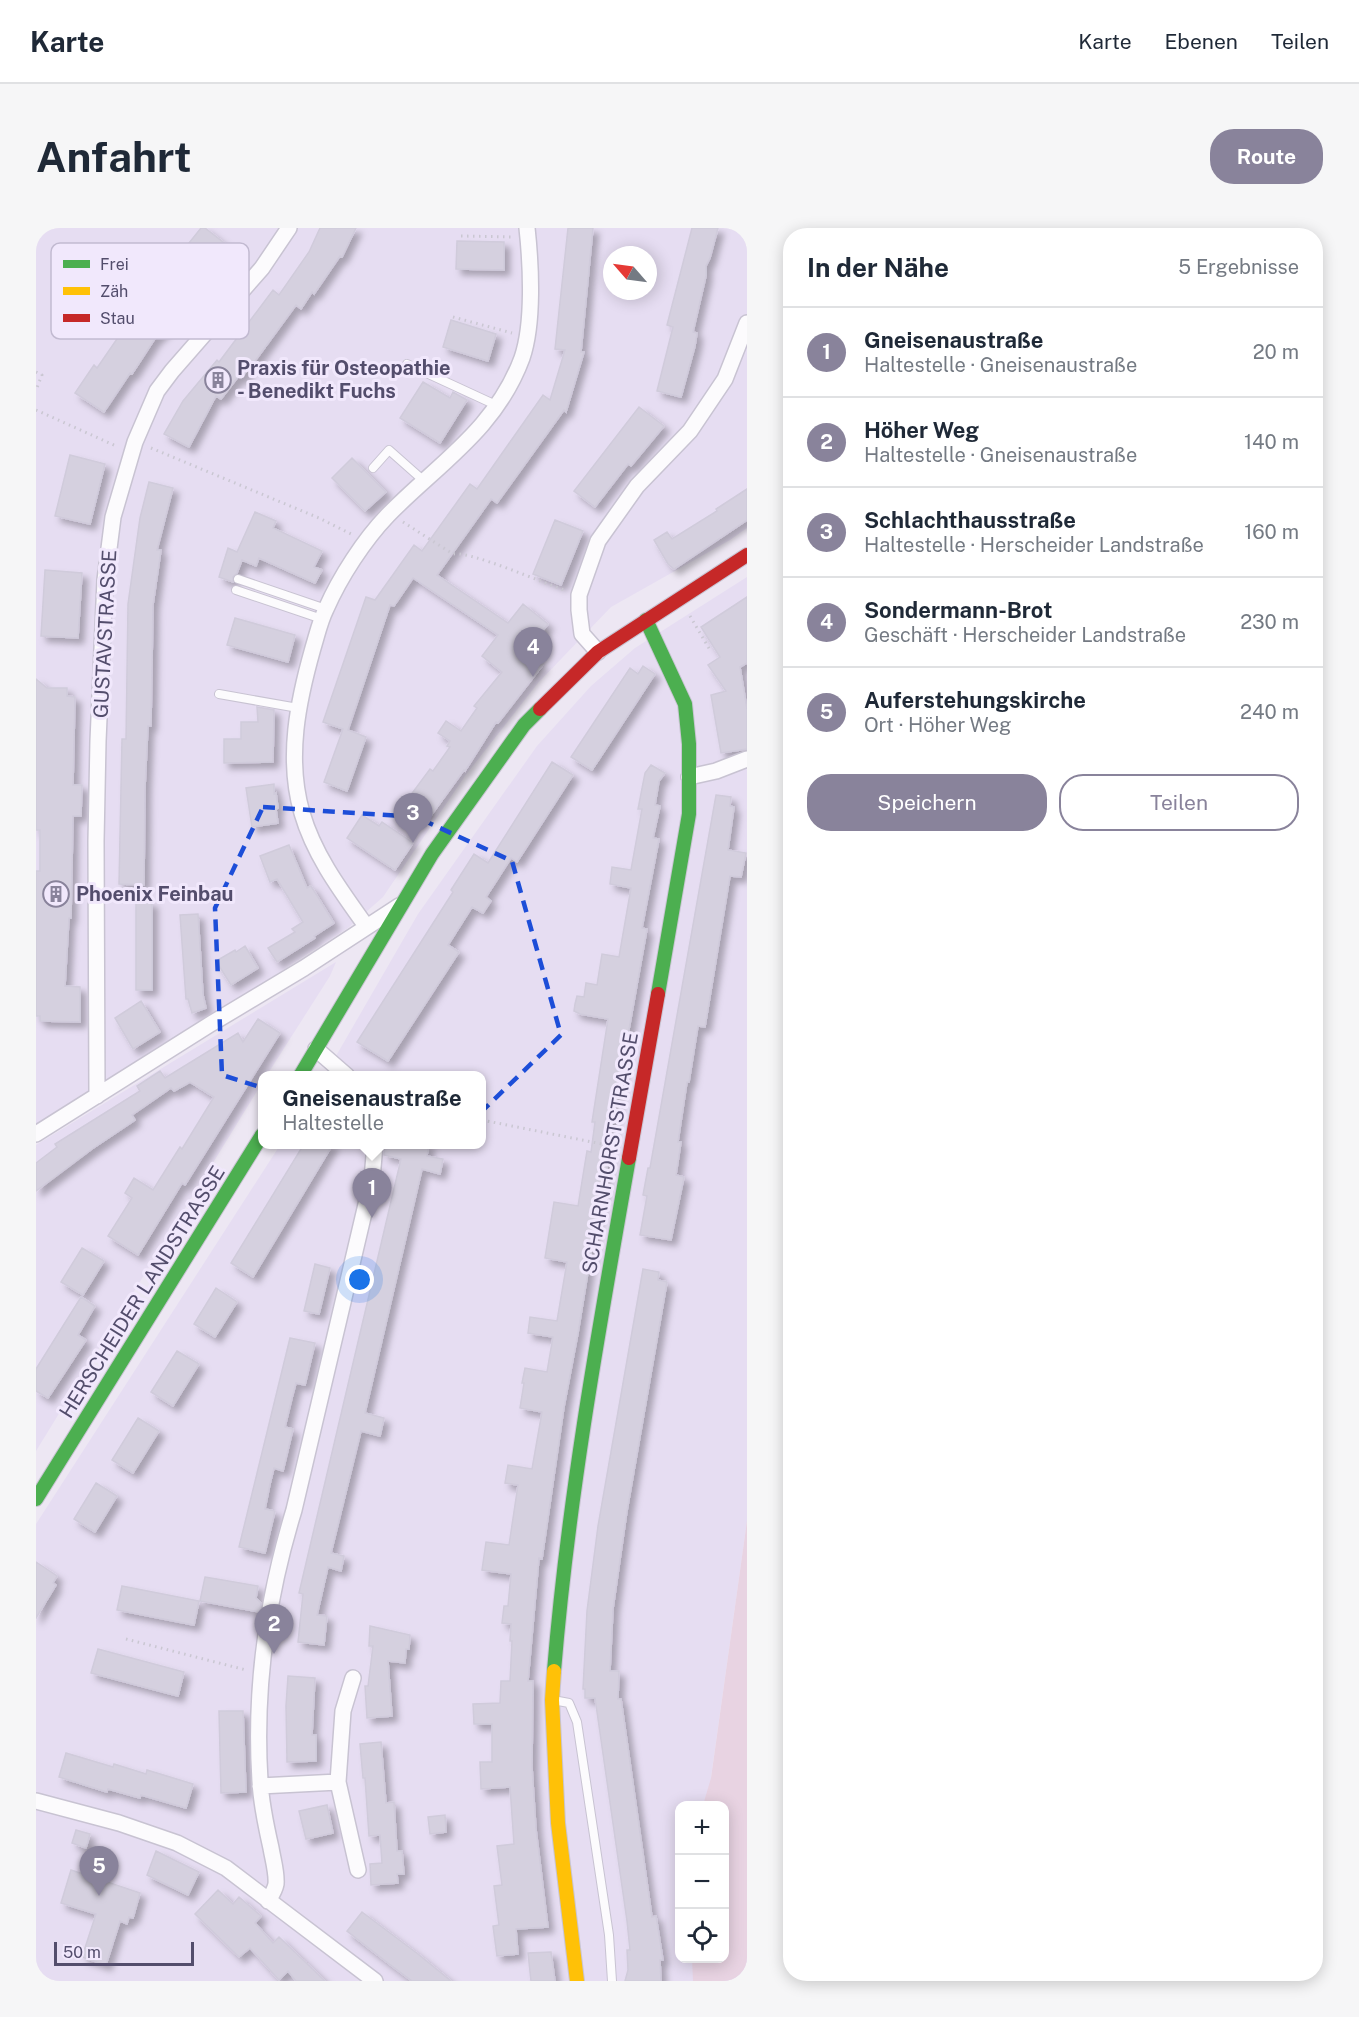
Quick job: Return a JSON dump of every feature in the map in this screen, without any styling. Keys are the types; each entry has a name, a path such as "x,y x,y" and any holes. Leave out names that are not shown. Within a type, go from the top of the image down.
{"street":[{"name":"GUSTAVSTRASSE","path":"249,283 262,268 289,228"},
{"path":"366,926 331,876 310,837 301,811 295,779 294,755 298,708 324,614 366,541 390,513 479,430 498,406 522,357 530,301 527,233"},
{"path":"598,652 582,634 579,595 598,542 637,486 690,431 725,379 747,323"},
{"name":"GUSTAVSTRASSE","path":"97,1096 96,841 105,580 113,517 133,447 150,406 172,370 199,339"},
{"path":"303,1071 432,854 524,725 598,652 747,555"},
{"name":"SCHARNHORSTSTRASSE","path":"577,1981 558,1823 552,1700 560,1599 594,1357 689,813 689,744 685,704 646,620"},
{"path":"689,777 716,771 747,759"},
{"path":"36,1134 402,905"},
{"path":"316,1049 341,1071"},
{"name":"HERSCHEIDER LANDSTRASSE","path":"36,1499 258,1141"},
{"path":"268,1901 274,1890 275,1872 260,1786 258,1748 260,1674 268,1616 279,1560 294,1510 372,1179 375,1149"},
{"path":"353,1678 343,1711 338,1782 358,1870"},
{"path":"260,1786 338,1782"},
{"path":"36,1801 118,1823 177,1843 226,1868 375,1981"}],"lane":[{"path":"407,364 498,406"},
{"path":"372,468 388,450 424,481"},
{"path":"238,579 324,614"},
{"path":"236,590 324,614"},
{"path":"219,694 298,708"},
{"path":"552,1700 569,1703 577,1722 609,1935 612,1981"}],"path":[{"path":"461,236 527,233"},
{"path":"453,317 526,337"},
{"path":"36,372 42,375 36,390"},
{"path":"36,410 133,447 193,464 319,518 366,541"},
{"path":"390,513 453,555 459,553 492,563 579,595"},
{"path":"680,599 710,650"},
{"path":"486,1121 631,1150"},
{"path":"126,1640 260,1674"}],"highlighted area":[{"path":"263,807 416,817 512,861 561,1035 480,1113 345,1114 222,1075 215,908"}],"shaded area":[{"path":"36,228 747,228 747,528 730,540 611,607 538,683 465,776 383,897 348,928 201,1023 36,1124"},
{"path":"747,577 747,1521 711,1777 747,1783 747,1981 36,1981 36,1524 277,1149 486,1149 486,1071 327,1071 418,914 537,746 591,686 635,648"},
{"path":"336,962 330,976 270,1071 258,1071 258,1090 36,1451 36,1145"},
{"path":"747,1521 747,1981 693,1981 692,1963 729,1963 729,1801 704,1801 711,1778"}],"building":[{"path":"201,228 205,228 224,243 189,243"},
{"path":"320,228 356,228 342,257 340,256 314,294 312,292 301,309 296,305 255,361 241,378 238,377 221,399 216,396 189,447 164,434 183,401 217,360 219,362 236,339 249,339 249,322 273,290 279,295 309,252"},
{"path":"568,228 593,228 581,352 584,352 566,412 564,410 497,503 491,499 437,575 508,623 523,604 548,624 526,652 543,665 498,723 496,722 465,771 430,817 407,800 430,769 433,771 450,747 447,746 450,741 438,733 446,721 461,731 477,708 474,706 502,672 482,656 498,635 413,578 394,606 390,605 348,730 366,737 347,791 324,782 343,729 323,722 366,597 375,600 414,545 422,551 470,484 477,489 543,395 550,400 565,350 555,349"},
{"path":"692,228 718,228 706,266 706,276 693,332 697,333 695,346 681,397 657,391 673,327 667,325"},
{"path":"457,241 504,242 504,270 456,269"},
{"path":"451,320 496,334 488,361 443,347"},
{"path":"117,339 155,339 104,412 75,393 94,365 97,368"},
{"path":"423,382 450,398 453,392 467,400 440,443 400,418"},
{"path":"639,407 664,426 631,466 628,464 595,507 574,491"},
{"path":"70,455 105,464 90,524 55,516"},
{"path":"352,458 386,492 365,511 332,478"},
{"path":"149,482 173,488 157,550 161,550 153,605 151,726 148,726 145,788 144,885 119,884 122,739 126,739 128,604 140,518"},
{"path":"747,489 747,520 674,569 668,564 654,540 667,532 672,539"},
{"path":"255,512 276,521 273,528 322,551 314,567 322,570 315,583 259,558 256,566 242,560 233,577 233,582 219,577 228,548 237,552"},
{"path":"555,520 583,531 561,585 533,574"},
{"path":"45,570 82,573 78,638 41,636"},
{"path":"747,597 747,663 740,667 747,709 747,749 721,753 711,695 726,691 708,665 720,657 701,627"},
{"path":"235,618 295,635 288,662 227,645"},
{"path":"643,666 655,674 592,770 571,757 630,668 638,674"},
{"path":"36,679 47,688 67,688 67,696 75,697 73,785 82,785 81,816 73,816 71,918 69,918 65,986 80,987 80,1022 40,1021 40,1016 36,1016 36,871 40,871 40,830 36,830"},
{"path":"257,707 274,710 273,762 224,763 224,739 241,739 241,722 258,722"},
{"path":"552,762 573,775 517,862 511,858 486,897 491,901 483,913 472,907 448,945 459,952 388,1061 357,1042 453,892 451,890 474,854 488,863"},
{"path":"651,765 665,773 659,781 655,805 660,806 653,838 659,839 642,928 647,929 564,1407 542,1559 539,1558 528,1681 533,1681 532,1767 536,1829 548,1927 516,1929 518,1954 497,1956 493,1926 499,1925 494,1886 502,1885 497,1846 514,1844 510,1787 481,1789 480,1762 492,1762 492,1724 474,1724 473,1704 500,1703 501,1681 510,1681 511,1624 502,1623 504,1606 508,1606 511,1574 482,1570 486,1542 509,1545 518,1485 505,1483 508,1465 532,1469 542,1412 520,1408 524,1383 522,1383 525,1368 547,1372 553,1337 528,1333 530,1317 557,1321 567,1262 545,1258 554,1202 578,1206 587,1151 591,1152 595,1122 592,1122 608,1019 580,1014 574,1011 575,1004 577,996 584,997 586,983 597,985 602,954 619,957 631,888 610,884 612,867 631,870 642,809 638,809 645,773"},
{"path":"274,784 278,823 252,827 246,788"},
{"path":"716,795 731,797 730,806 734,807 728,850 746,853 741,877 730,876 705,1027 698,1026 689,1082 687,1082 678,1142 681,1142 676,1175 684,1177 671,1240 640,1235 647,1196 643,1195 648,1168 650,1168"},
{"path":"362,815 379,826 382,822 413,843 395,870 347,838"},
{"path":"289,845 307,888 311,886 334,923 277,962 268,948 295,932 292,929 303,922 277,879 270,882 260,856"},
{"path":"136,901 152,902 152,990 136,990"},
{"path":"198,914 203,995 206,1008 192,1013 188,999 186,999 180,915"},
{"path":"245,946 258,968 231,985 216,961"},
{"path":"141,1001 160,1032 133,1049 115,1018"},
{"path":"258,1019 280,1033 185,1185 182,1183 138,1255 108,1236 132,1198 125,1193 134,1178 153,1190 214,1097 190,1082 174,1091 171,1088 132,1115 135,1120 36,1191 36,1163 57,1147 55,1144 140,1091 137,1086 160,1071 165,1078 238,1033 243,1042"},
{"path":"301,1149 330,1149 253,1277 231,1263"},
{"path":"385,1149 428,1149 427,1156 443,1159 440,1174 422,1169 365,1413 384,1418 380,1436 361,1431 331,1553 344,1556 341,1571 328,1567 317,1615 327,1616 324,1645 298,1642 303,1594 299,1593 401,1159 384,1155"},
{"path":"82,1248 104,1261 83,1295 61,1282"},
{"path":"315,1264 330,1268 319,1314 304,1311"},
{"path":"643,1269 659,1272 658,1280 667,1282 627,1511 613,1609 610,1671 619,1671 618,1699 621,1699 652,1917 656,1916 663,1960 660,1960 661,1981 625,1981 628,1970 627,1950 630,1950 627,1921 595,1698 585,1698 585,1689 583,1689 587,1611 598,1526"},
{"path":"216,1288 237,1302 215,1337 194,1324"},
{"path":"81,1297 95,1306 78,1335 86,1340 48,1398 36,1391 36,1369"},
{"path":"290,1338 315,1343 305,1385 296,1383 292,1398 285,1427 293,1429 283,1471 274,1468 270,1484 265,1509 275,1511 265,1553 239,1547"},
{"path":"177,1351 199,1364 173,1406 151,1392"},
{"path":"138,1418 159,1431 133,1473 112,1460"},
{"path":"96,1483 117,1496 95,1532 74,1519"},
{"path":"36,1562 57,1576 53,1583 56,1585 36,1618"},
{"path":"205,1577 258,1586 256,1598 261,1603 260,1612 200,1601"},
{"path":"122,1586 199,1601 194,1625 117,1610"},
{"path":"370,1626 410,1635 405,1663 388,1661 392,1716 367,1718 365,1686 368,1686 373,1646 369,1646"},
{"path":"98,1649 184,1672 178,1696 91,1673"},
{"path":"288,1676 315,1678 312,1735 316,1735 316,1761 287,1762"},
{"path":"219,1711 243,1711 246,1792 221,1793"},
{"path":"381,1742 386,1803 394,1802 397,1851 402,1851 404,1874 397,1874 398,1883 371,1885 370,1864 382,1863 380,1835 369,1836 360,1744"},
{"path":"66,1753 146,1774 147,1770 193,1784 186,1808 141,1795 140,1798 108,1789 107,1792 59,1777"},
{"path":"327,1805 333,1833 306,1839 299,1811"},
{"path":"445,1815 446,1832 430,1834 428,1817"},
{"path":"76,1830 90,1834 86,1848 72,1843"},
{"path":"156,1851 199,1872 188,1895 147,1875"},
{"path":"71,1870 140,1893 133,1918 129,1917 127,1924 120,1921 106,1965 82,1957 96,1914 61,1903"},
{"path":"218,1890 233,1904 239,1897 261,1916 255,1923 273,1943 279,1937 325,1981 296,1981 288,1971 279,1980 250,1948 239,1957 195,1914"},
{"path":"362,1912 451,1981 412,1981 388,1963 347,1931"},
{"path":"551,1952 555,1981 531,1981 528,1953"}],"traffic: fast":[{"path":"646,620 685,704 689,744 689,814 658,994"},
{"path":"303,1071 432,854 524,725 540,709"},
{"path":"36,1499 258,1141"},
{"path":"554,1671 576,1478 629,1158"}],"traffic: slow":[{"path":"554,1671 552,1700 558,1823 577,1981"}],"traffic: jam":[{"path":"540,709 598,652 747,555"},
{"path":"629,1158 658,994"}],"place":[{"name":"Praxis für Osteopathie - Benedikt Fuchs","path":"218,380"},
{"name":"Sondermann-Brot","path":"533,677"},
{"name":"Schlachthausstraße","path":"413,843"},
{"name":"Phoenix Feinbau","path":"56,894"},
{"name":"Gneisenaustraße","path":"372,1218"},
{"name":"Höher Weg","path":"274,1654"},
{"name":"Auferstehungskirche","path":"99,1896"}]}
